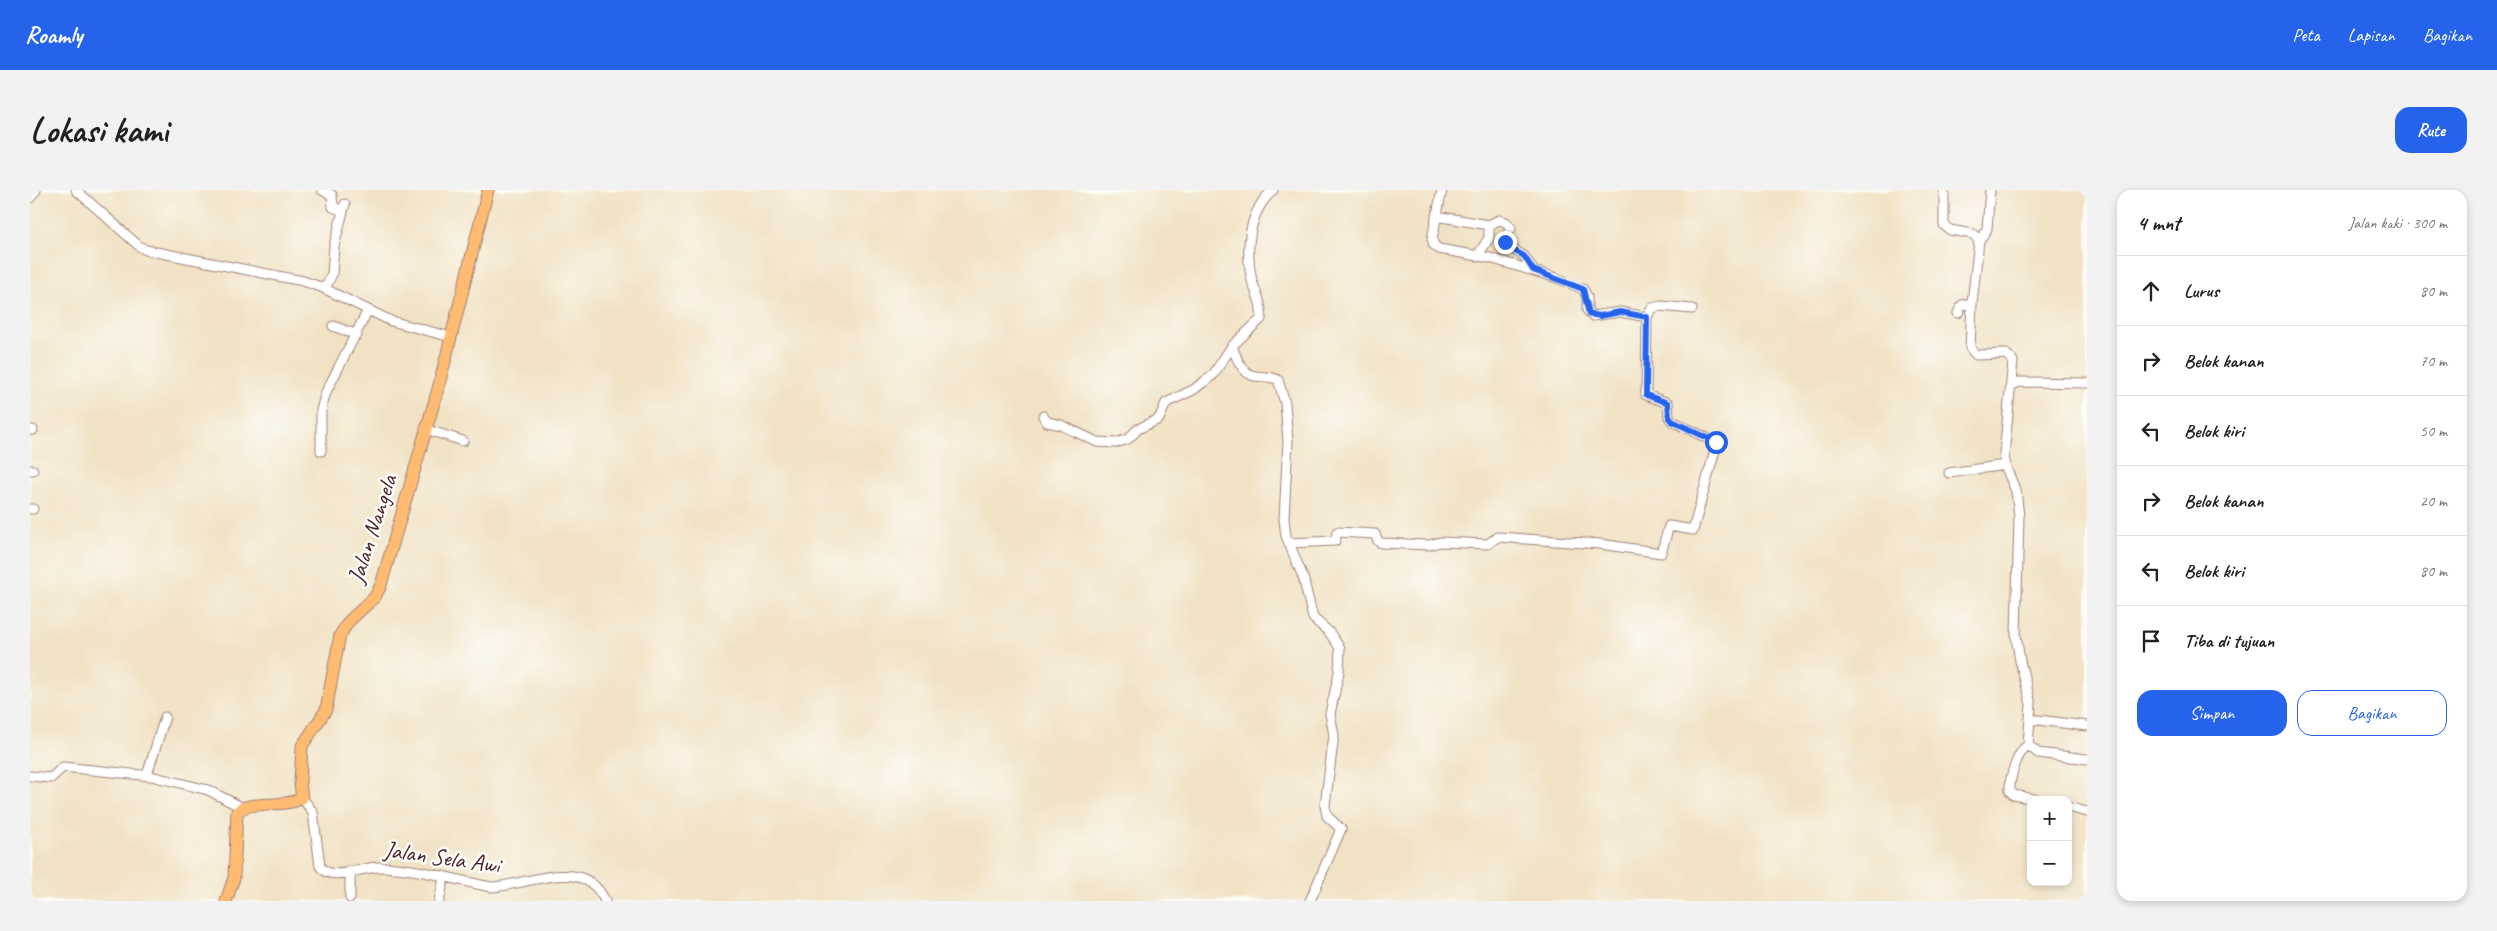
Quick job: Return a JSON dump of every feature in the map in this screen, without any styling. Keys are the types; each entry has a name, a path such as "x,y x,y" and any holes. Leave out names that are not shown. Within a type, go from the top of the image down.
{"main road":[{"name":"Jalan Nangela","path":"302,798 300,783 302,746 326,710 343,627 375,597 381,585 451,337 488,190"},
{"path":"226,901 234,878 235,816 241,807 279,805 302,798"}],"street":[{"path":"30,198 36,190"},
{"path":"76,190 139,246 146,250 276,275 325,289 391,321 451,337"},
{"path":"322,190 332,194 332,207 344,208 334,246 332,274 325,289"},
{"path":"1043,416 1047,422 1061,425 1097,442 1116,442 1128,438 1138,429 1159,419 1166,403 1193,390 1213,374 1232,346 1261,319 1261,307 1249,266 1249,248 1254,213 1259,204 1273,190"},
{"path":"1442,190 1433,230 1434,245 1444,250 1478,255 1533,270 1583,289 1587,310 1593,316 1620,312 1647,317"},
{"path":"1944,190 1944,225 1950,230 1973,234 1979,241"},
{"path":"1990,190 1987,229 1979,241 1972,303 1970,348 1976,355 2001,354 2010,356 2013,361 2004,435 2005,465 2017,499 2019,563 2016,635 2020,661 2029,693 2030,719 2028,746 2020,754 2010,784 2010,791 2019,797 2027,798"},
{"path":"1436,216 1489,224 1499,220 1509,223 1510,228 1505,239 1506,245 1524,256 1533,270"},
{"path":"1478,255 1489,238 1489,224"},
{"path":"1958,313 1962,305 1972,303"},
{"path":"1289,543 1336,541 1337,532 1362,532 1374,533 1378,541 1382,543 1429,545 1440,542 1488,544 1497,538 1600,544 1662,553 1669,526 1693,530 1718,445 1715,441 1672,421 1669,417 1668,403 1646,395 1647,317 1652,308 1658,306 1692,310"},
{"path":"321,451 321,410 326,392 357,335 368,310"},
{"path":"333,326 357,335"},
{"path":"1232,346 1246,372 1252,376 1273,377 1278,380 1281,386 1285,403 1288,456 1284,519 1289,543 1303,577 1313,618 1329,632 1340,648 1340,672 1330,714 1334,735 1325,806 1327,816 1341,829 1310,901"},
{"path":"2011,386 2019,382 2087,383"},
{"path":"425,428 463,440"},
{"path":"1949,473 2005,465"},
{"path":"147,775 165,717"},
{"path":"2030,719 2087,726"},
{"path":"2028,746 2038,753 2087,759"},
{"path":"30,776 51,778 64,768 147,775 208,790 241,807"},
{"name":"Jalan Sela Awi","path":"302,798 313,812 321,868 331,873 375,866 399,867 491,887 504,887 547,876 579,878 592,883 600,890 605,901"},
{"path":"2072,808 2087,812"},
{"path":"350,871 350,898"},
{"path":"439,901 444,878"}],"route":[{"path":"1505,242 1508,247 1524,256 1533,270 1583,289 1589,314 1600,316 1620,312 1647,317 1646,395 1668,403 1670,407 1670,420 1716,442"}]}
